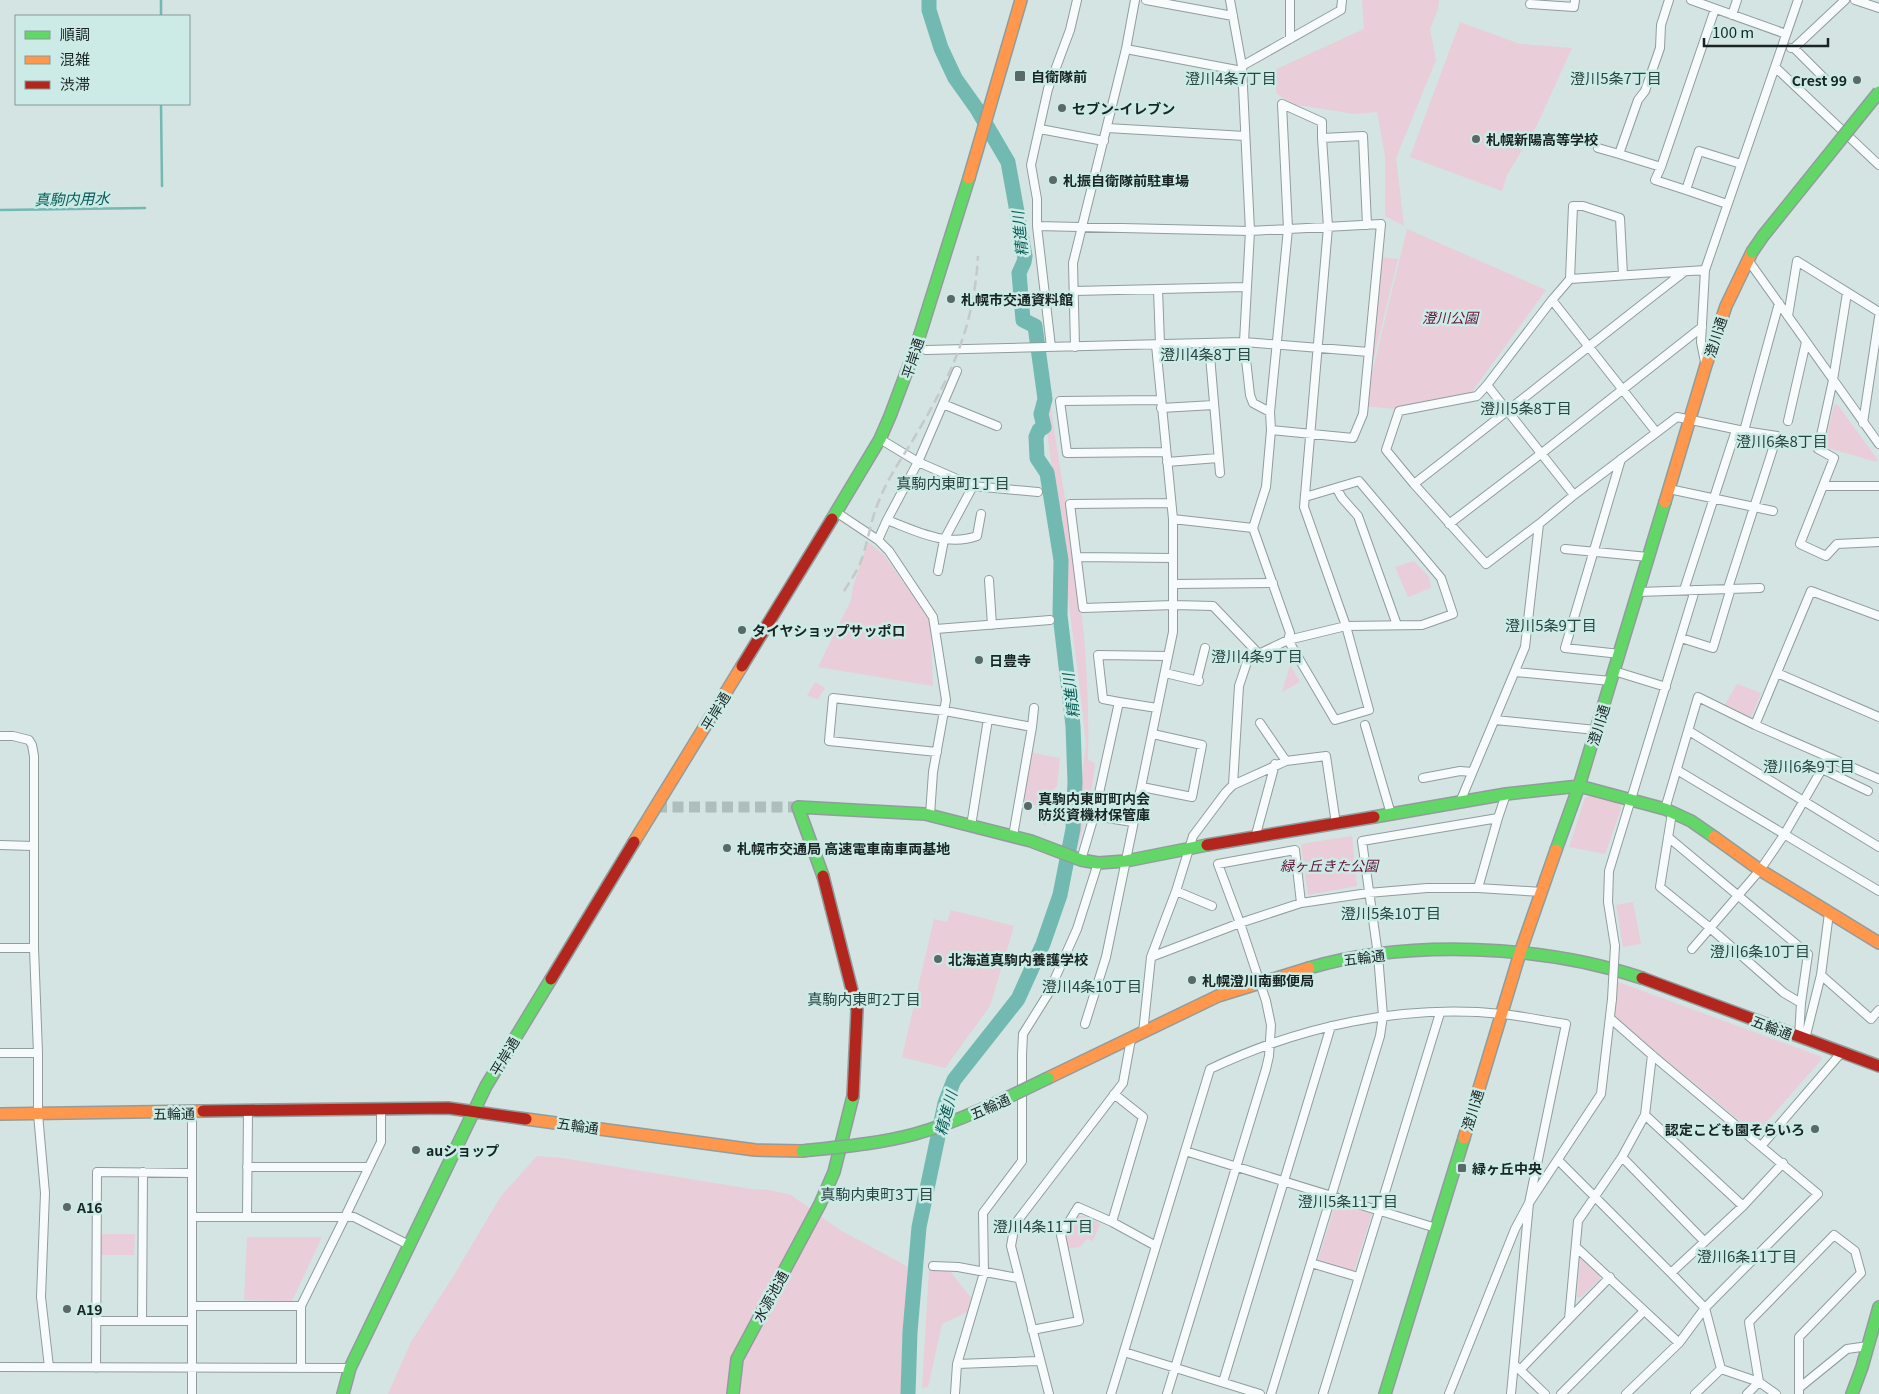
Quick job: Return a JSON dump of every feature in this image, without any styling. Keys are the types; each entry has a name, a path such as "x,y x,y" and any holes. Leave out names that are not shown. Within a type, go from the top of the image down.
{"street":[{"name":"平岸通","path":"342,1394 350,1368 486,1086 880,439 900,394 916,347 991,109 1021,0"},
{"path":"1048,347 1037,226 1037,199 1031,165 1048,89 1070,30 1077,0"},
{"path":"1075,347 1073,262 1126,49 1135,0"},
{"path":"1146,0 1233,16"},
{"path":"1230,0 1242,69 1250,231 1244,342 1250,395 1253,403 1270,412"},
{"path":"1290,0 1290,40"},
{"path":"1126,49 1242,69 1341,10 1342,0"},
{"path":"1530,4 1574,7 1575,0"},
{"path":"1619,154 1638,100 1645,92 1660,48 1661,25 1669,0"},
{"path":"1691,0 1711,5 1732,15 1786,34"},
{"path":"1732,15 1737,0"},
{"path":"1706,365 1701,342 1705,270 1798,0"},
{"path":"1794,48 1845,0"},
{"path":"1855,0 1879,8"},
{"path":"1711,5 1656,180 1727,204"},
{"path":"1782,47 1794,48 1826,79"},
{"path":"1775,67 1879,165"},
{"name":"澄川通","path":"1385,1394 1520,953 1579,786 1706,365 1726,306 1750,256 1763,236 1879,92"},
{"path":"1282,104 1322,122 1322,138 1328,227 1304,507 1346,626 1369,710 1335,720 1288,640 1290,633 1253,528 1266,487 1271,430 1270,412 1288,228 1282,104"},
{"path":"1107,128 1245,136"},
{"path":"1040,130 1104,140"},
{"path":"1322,138 1363,136 1368,226"},
{"path":"1598,148 1661,167"},
{"path":"1686,190 1699,151 1741,164"},
{"path":"1624,275 1620,218 1583,206 1573,206 1570,279 1488,385 1477,396 1399,411 1386,450 1486,564 1677,417 1740,431 1777,436 1713,648 1681,638"},
{"path":"1037,226 1250,231 1381,224 1363,414 1354,438 1271,430"},
{"path":"1750,256 1779,303 1879,444"},
{"path":"1788,316 1797,261 1879,312"},
{"path":"1570,279 1705,270"},
{"path":"1414,484 1685,271"},
{"path":"1074,291 1246,287"},
{"path":"1085,1024 1106,957 1173,632 1174,519 1161,404 1158,289"},
{"path":"1847,292 1833,380 1818,449 1834,458 1800,544 1826,556 1837,544 1879,542"},
{"path":"1552,300 1656,432"},
{"path":"1684,590 1713,497 1740,431 1779,303"},
{"path":"1863,423 1879,316"},
{"path":"1449,524 1542,454 1702,327"},
{"path":"916,347 926,350 1244,342 1369,352"},
{"path":"1788,420 1806,342"},
{"path":"1209,344 1220,473"},
{"path":"878,540 918,462 957,371"},
{"path":"1488,385 1574,495"},
{"path":"1166,452 1067,454 1060,401 1214,405"},
{"path":"943,404 997,426"},
{"path":"880,439 918,462 974,486 1038,492"},
{"path":"1168,462 1218,458"},
{"path":"1620,654 1565,648 1621,459"},
{"path":"1233,785 1239,686 1248,659 1288,640 1346,626 1422,625 1453,614 1441,578 1359,482 1304,497"},
{"path":"938,571 944,540 974,486"},
{"path":"1823,486 1879,486"},
{"path":"1337,488 1342,498 1358,516 1397,625"},
{"path":"1669,489 1773,511"},
{"path":"1171,503 1070,504 1083,608 1174,605 1213,606 1258,653"},
{"path":"836,512 878,540 889,551 933,617 946,700 933,772 930,815 1013,836 1079,859 1098,863 1126,861 1190,848 1506,794 1579,786 1632,799 1669,811 1691,821 1760,870 1879,943"},
{"path":"887,520 944,540 959,540 977,536 981,514"},
{"path":"1174,519 1253,528"},
{"path":"1460,802 1525,647 1539,524"},
{"path":"1565,549 1648,557"},
{"path":"1077,557 1173,558"},
{"path":"989,580 992,625"},
{"path":"1174,584 1273,583"},
{"path":"1638,592 1760,588"},
{"path":"1449,1394 1515,1229 1529,1203 1601,1094 1611,1019 1615,946 1608,902 1608,881 1611,862 1695,590"},
{"path":"1755,725 1811,591 1879,616"},
{"path":"936,629 1050,620"},
{"path":"1165,673 1198,680 1206,648"},
{"path":"1157,708 1103,699 1098,655 1168,656"},
{"path":"1515,672 1612,676 1666,687"},
{"path":"1777,673 1879,717"},
{"path":"1801,1003 1784,993 1660,887 1668,837 1669,811 1677,770 1698,697 1755,725 1879,779"},
{"path":"937,752 829,742 833,698 945,711 1032,727"},
{"path":"1079,859 1094,816 1119,702"},
{"path":"1013,836 1034,708"},
{"path":"971,826 988,720"},
{"path":"1495,720 1596,730"},
{"path":"1260,723 1286,761"},
{"path":"1365,725 1391,814"},
{"path":"1689,731 1879,847"},
{"path":"1142,787 1192,797 1202,745 1153,734"},
{"path":"0,736 21,737 29,740 34,756 34,948 38,1114 45,1192 41,1297 49,1367"},
{"path":"1143,1033 1151,957 1194,836 1226,792 1233,785 1275,764 1326,756 1336,824"},
{"path":"1255,838 1275,764"},
{"path":"1692,949 1760,870 1784,835 1822,769 1868,791"},
{"path":"1677,770 1879,891"},
{"path":"1423,778 1460,771 1472,772"},
{"path":"1478,888 1506,794"},
{"name":"水源池通","path":"733,1394 737,1360 820,1204 834,1172 853,1095 858,1036 857,1010 827,886 798,807 930,815"},
{"path":"1094,816 1133,822"},
{"path":"1271,1394 1380,1036 1383,1016 1378,955 1362,841 1498,818"},
{"path":"1668,837 1808,954 1801,1003 1802,1038"},
{"path":"0,845 34,846"},
{"path":"1167,1394 1266,1069 1270,1043 1271,1025 1260,982 1218,864 1295,850 1301,903"},
{"path":"955,1394 957,1364 984,1273 983,1213 1022,1161 1023,1034 1048,994 1077,929 1098,863"},
{"path":"1151,957 1240,922 1301,903 1368,893 1427,888 1478,888 1542,892"},
{"path":"1176,891 1212,906"},
{"path":"1802,1038 1821,975 1829,913"},
{"path":"0,948 34,948"},
{"name":"五輪通","path":"0,1114 448,1108 736,1147 802,1150 862,1145 915,1134 984,1109 1218,996 1340,959 1407,951 1459,950 1520,953 1553,957 1618,970 1879,1066"},
{"path":"1821,975 1871,1019 1879,1010"},
{"path":"1323,1394 1440,1012"},
{"path":"1111,1394 1210,1069 1270,1043 1331,1026 1383,1016 1440,1012 1502,1014 1566,1024 1529,1203 1517,1367 1512,1394"},
{"path":"1611,1019 1818,1194 1705,1308 1679,1343 1626,1394"},
{"path":"1222,1382 1331,1026"},
{"path":"1049,1394 1011,1246 1015,1224 1123,1083 1132,1039"},
{"path":"0,1052 38,1053"},
{"path":"1762,1145 1841,1053"},
{"path":"1569,1319 1578,1221 1622,1157 1645,1115 1652,1055"},
{"path":"1112,1222 1143,1116 1114,1094"},
{"path":"302,1368 301,1306 381,1142 380,1110"},
{"path":"247,1216 248,1111"},
{"path":"192,1112 192,1394"},
{"path":"1645,1115 1743,1206"},
{"path":"1185,1151 1436,1228"},
{"path":"1622,1157 1704,1241"},
{"path":"1558,1160 1705,1308 1721,1369"},
{"path":"1671,1272 1743,1206 1783,1163"},
{"path":"247,1167 369,1167"},
{"path":"96,1368 97,1172 192,1173"},
{"path":"142,1321 143,1172"},
{"path":"1032,1330 1079,1321 1061,1235 1078,1207 1112,1222 1156,1246"},
{"path":"192,1217 354,1217 409,1245"},
{"path":"1759,1382 1749,1322 1834,1235 1855,1252 1861,1273 1800,1337 1799,1391"},
{"path":"1576,1246 1679,1343"},
{"path":"1311,1263 1358,1277"},
{"path":"933,1266 958,1267 1018,1278"},
{"path":"1517,1367 1569,1319 1610,1277"},
{"path":"192,1306 301,1306"},
{"path":"1852,1394 1862,1367 1879,1307"},
{"path":"1561,1394 1644,1310"},
{"path":"96,1321 191,1321"},
{"path":"1799,1391 1847,1349 1868,1346"},
{"path":"1124,1352 1260,1394"},
{"path":"957,1364 1039,1361"},
{"path":"0,1367 350,1368"},
{"path":"1517,1367 1545,1394"},
{"path":"1721,1369 1759,1382 1776,1394"},
{"path":"1695,1394 1721,1369"},
{"path":"1747,1394 1759,1382"}],"green space":[{"path":"1362,0 1439,0 1438,9 1430,29 1436,60 1396,158 1404,226 1385,216 1385,156 1377,112 1355,114 1292,104 1277,94 1272,71 1364,29"},
{"path":"1460,22 1520,44 1572,48 1536,127 1507,175 1502,191 1410,157"},
{"name":"澄川公園","path":"1407,229 1546,290 1471,393 1396,409 1364,406"},
{"path":"1379,257 1398,259 1372,366 1367,365"},
{"path":"1037,350 1044,350 1075,562 1087,675 1088,760 1095,763 1088,807 1076,850 1073,849 1086,744 1060,535 1063,519 1053,479"},
{"path":"1837,404 1878,460 1877,462 1824,447 1834,405"},
{"path":"868,542 884,555 930,620 933,686 818,667 851,600 853,587"},
{"path":"1414,561 1429,577 1431,588 1408,597 1395,567"},
{"path":"1290,665 1300,682 1282,692"},
{"path":"815,682 825,688 818,699 807,696"},
{"path":"1737,684 1761,693 1750,717 1725,705"},
{"path":"1028,752 1060,758 1057,786 1050,794 1046,826 1037,821 1036,805 1019,803"},
{"path":"1592,795 1619,803 1621,809 1605,854 1569,847 1585,798"},
{"name":"緑ヶ丘きた公園","path":"1352,836 1357,886 1308,895 1301,844"},
{"path":"1633,902 1641,944 1623,947 1616,905"},
{"path":"951,910 1014,926 990,1006 945,1068 902,1057 934,919 947,922"},
{"path":"1618,982 1822,1057 1822,1059 1756,1134 1617,1020 1614,1015"},
{"path":"537,1156 562,1158 751,1189 770,1190 791,1195 840,1230 912,1269 904,1394 388,1394 411,1342 501,1196"},
{"path":"1336,1202 1372,1214 1354,1271 1318,1260"},
{"path":"1075,1216 1084,1216 1100,1224 1093,1241 1087,1239 1080,1247 1065,1249 1064,1236"},
{"path":"97,1234 135,1234 134,1255 97,1255"},
{"path":"247,1237 322,1237 292,1301 244,1300"},
{"path":"1580,1259 1583,1259 1600,1275 1600,1279 1580,1298 1577,1297"},
{"path":"929,1269 949,1270 972,1299 969,1311 942,1324 928,1387 922,1388"}],"waterway":[{"name":"真駒内用水","path":"161,0 161,15"},
{"name":"精進川","path":"908,1394 910,1332 919,1227 945,1103 954,1080 1018,999 1043,944 1060,895 1073,829 1075,782 1073,726 1060,615 1061,560 1047,473 1037,458 1036,437 1039,430 1044,427 1041,414 1045,399 1035,326 1023,320 1019,273 1025,256 1008,162 977,109 955,78 941,48 929,10 929,0"},
{"name":"真駒内用水","path":"161,105 162,186"},
{"name":"真駒内用水","path":"0,210 145,208"}],"tunnel":[{"path":"656,807 798,807"}],"railway":[{"path":"844,591 861,561 875,512 885,488 930,411 951,370 972,305 978,256"}],"traffic: fast":[{"path":"1752,252 1879,92"},
{"path":"832,519 880,439 890,416 916,347 969,178"},
{"path":"1556,850 1579,786 1665,502"},
{"path":"1374,817 1506,794 1579,786 1665,809 1691,821 1714,837"},
{"path":"823,876 798,807 925,814 1031,841 1081,860 1098,863 1126,861 1207,845"},
{"path":"1309,968 1348,959 1389,953 1432,950 1476,950 1562,958 1642,978"},
{"path":"343,1394 350,1368 486,1086 551,979"},
{"path":"802,1151 873,1143 932,1129 999,1102 1048,1078"},
{"path":"733,1394 737,1359 820,1204 834,1172 853,1096"},
{"path":"1385,1394 1464,1138"},
{"path":"1852,1394 1862,1367 1879,1307"}],"traffic: slow":[{"path":"969,178 1021,0"},
{"path":"1665,502 1706,365 1726,306 1752,252"},
{"path":"634,842 742,666"},
{"path":"1714,837 1760,870 1879,943"},
{"path":"1464,1138 1520,953 1556,850"},
{"path":"1048,1078 1218,996 1309,968"},
{"path":"0,1114 203,1111"},
{"path":"526,1119 755,1150 802,1151"}],"traffic: jam":[{"path":"742,666 832,519"},
{"path":"1207,845 1374,817"},
{"path":"551,979 634,842"},
{"path":"823,876 857,1010 853,1096"},
{"path":"1642,978 1879,1066"},
{"path":"203,1111 448,1108 526,1119"}],"place":[{"name":"自衛隊前","path":"1020,76"},
{"name":"Crest 99","path":"1857,80"},
{"name":"セブン-イレブン","path":"1062,108"},
{"name":"札幌新陽高等学校","path":"1476,139"},
{"name":"札振自衛隊前駐車場","path":"1053,180"},
{"name":"札幌市交通資料館","path":"951,299"},
{"name":"タイヤショップサッポロ","path":"742,630"},
{"name":"日豊寺","path":"979,660"},
{"name":"真駒内東町町内会 防災資機材保管庫","path":"1028,806"},
{"name":"札幌市交通局 高速電車南車両基地","path":"727,848"},
{"name":"北海道真駒内養護学校","path":"938,959"},
{"name":"札幌澄川南郵便局","path":"1192,980"},
{"name":"認定こども園そらいろ","path":"1815,1129"},
{"name":"auショップ","path":"416,1150"},
{"name":"緑ヶ丘中央","path":"1462,1168"},
{"name":"A16","path":"67,1207"},
{"name":"A19","path":"67,1309"}],"district":[{"name":"澄川4条7丁目","path":"1231,77"},
{"name":"澄川5条7丁目","path":"1616,77"},
{"name":"澄川4条8丁目","path":"1206,353"},
{"name":"澄川5条8丁目","path":"1526,407"},
{"name":"澄川6条8丁目","path":"1782,440"},
{"name":"真駒内東町1丁目","path":"953,482"},
{"name":"澄川5条9丁目","path":"1551,624"},
{"name":"澄川4条9丁目","path":"1257,655"},
{"name":"澄川6条9丁目","path":"1809,765"},
{"name":"澄川5条10丁目","path":"1391,912"},
{"name":"澄川6条10丁目","path":"1760,950"},
{"name":"澄川4条10丁目","path":"1092,985"},
{"name":"真駒内東町2丁目","path":"864,998"},
{"name":"真駒内東町3丁目","path":"877,1193"},
{"name":"澄川5条11丁目","path":"1348,1200"},
{"name":"澄川4条11丁目","path":"1043,1225"},
{"name":"澄川6条11丁目","path":"1747,1255"}]}
